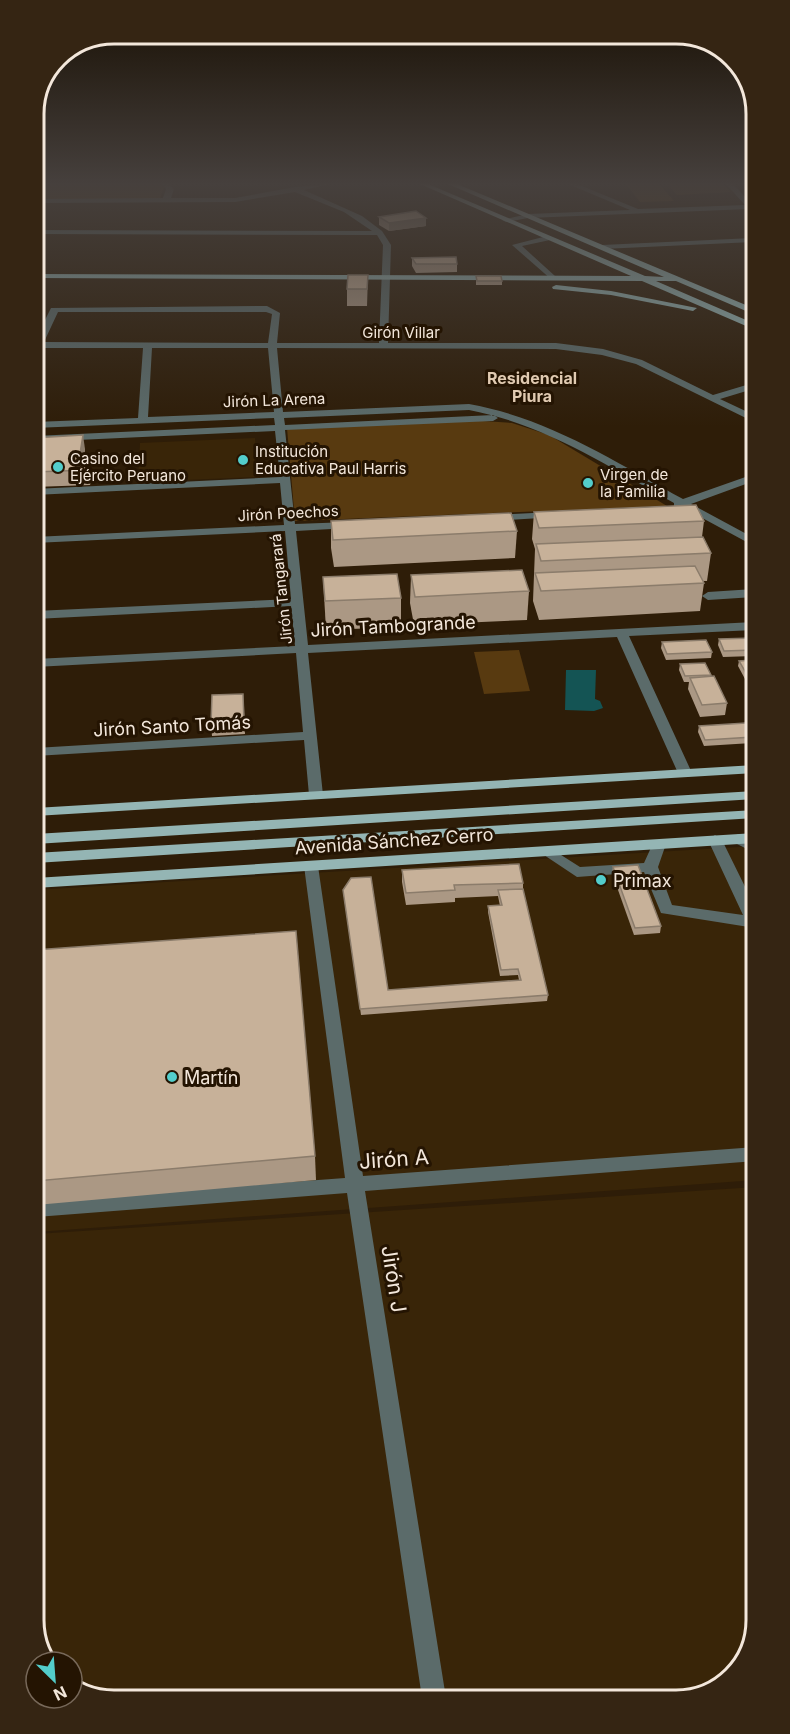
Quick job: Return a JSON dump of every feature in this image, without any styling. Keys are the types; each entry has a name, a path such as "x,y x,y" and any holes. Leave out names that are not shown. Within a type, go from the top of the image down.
{"main road":[{"path":"555,278 581,272 589,265"},
{"path":"609,265 746,323"},
{"path":"643,265 746,308"},
{"path":"44,276 676,279"},
{"path":"536,286 647,298 746,323"},
{"path":"44,811 746,769"},
{"name":"Avenida Sánchez Cerro","path":"44,838 746,796"},
{"name":"Avenida Sánchez Cerro","path":"44,857 746,815"},
{"name":"Avenida Sánchez Cerro","path":"44,883 746,839"}],"street":[{"path":"383,345 386,265"},
{"path":"540,265 555,278"},
{"name":"Jirón Tangarará","path":"44,330 54,310 58,309 274,310 276,312 272,346 316,795"},
{"path":"143,421 148,345"},
{"name":"Girón Villar","path":"44,348 148,345 556,346 603,352 639,362 746,415"},
{"path":"712,398 746,388"},
{"name":"Jirón La Arena","path":"44,425 143,421 513,418 559,435 746,539"},
{"name":"Jirón La Arena","path":"44,438 279,421"},
{"path":"44,492 285,480"},
{"path":"664,510 746,480"},
{"path":"477,519 570,514"},
{"name":"Jirón Poechos","path":"44,539 360,524"},
{"path":"708,596 746,594"},
{"path":"44,615 297,602"},
{"name":"Jirón Tambogrande","path":"44,663 746,626"},
{"path":"621,632 685,773"},
{"name":"Jirón Santo Tomás","path":"44,751 310,736"},
{"path":"738,839 746,843"},
{"path":"715,840 746,904"},
{"path":"659,844 650,867 666,909 746,921"},
{"path":"545,851 577,872 650,867"},
{"name":"Jirón J","path":"311,866 355,1185 433,1690"},
{"name":"Jirón A","path":"44,1208 746,1155"}],"shaded area":[{"path":"468,420 512,423 549,435 667,506 295,521 287,428"},
{"path":"255,438 258,477 138,482 140,443"},
{"path":"519,650 530,691 484,694 474,652"},
{"path":"746,847 746,1181 44,1231 44,889"},
{"path":"746,1188 746,1629 735,1659 726,1670 711,1681 685,1690 109,1690 84,1684 84,1650 50,1650 47,1643 44,1620 44,1233"}],"water":[{"path":"566,670 596,670 595,699 600,701 603,708 594,711 565,710"}],"building":[{"path":"348,275 368,275 367,289 347,289"},
{"path":"476,276 501,276 502,281 477,281"},
{"path":"83,435 78,466 89,465 88,470 44,472 44,437"},
{"path":"696,505 704,521 539,528 534,512"},
{"path":"511,513 517,531 333,540 331,521"},
{"path":"703,537 711,553 541,561 536,544"},
{"path":"695,566 704,583 541,591 535,573"},
{"path":"522,570 529,591 415,597 411,575"},
{"path":"397,574 401,598 325,601 323,577"},
{"path":"746,638 746,650 724,651 719,639"},
{"path":"706,640 712,652 667,654 662,642"},
{"path":"739,661 746,661 746,673"},
{"path":"705,663 711,675 685,676 680,664"},
{"path":"714,676 727,703 702,705 690,678"},
{"path":"243,694 244,723 211,724 212,695"},
{"path":"746,723 746,737 705,740 699,726"},
{"path":"519,864 523,883 454,885 455,890 406,893 402,870"},
{"path":"638,865 661,926 635,928 613,867"},
{"path":"371,877 388,990 521,980 518,969 501,970 488,906 502,905 498,890 523,889 548,995 360,1009 343,890 351,878"},
{"name":"Martín","path":"296,931 315,1156 44,1180 44,949"}],"place":[{"name":"Institución Educativa Paul Harris","path":"243,460"},
{"name":"Casino del Ejército Peruano","path":"58,467"},
{"name":"Virgen de la Familia","path":"588,483"},
{"name":"Primax","path":"601,880"},
{"name":"Martín","path":"172,1077"}],"district":[{"name":"Residencial Piura","path":"532,387"}]}
